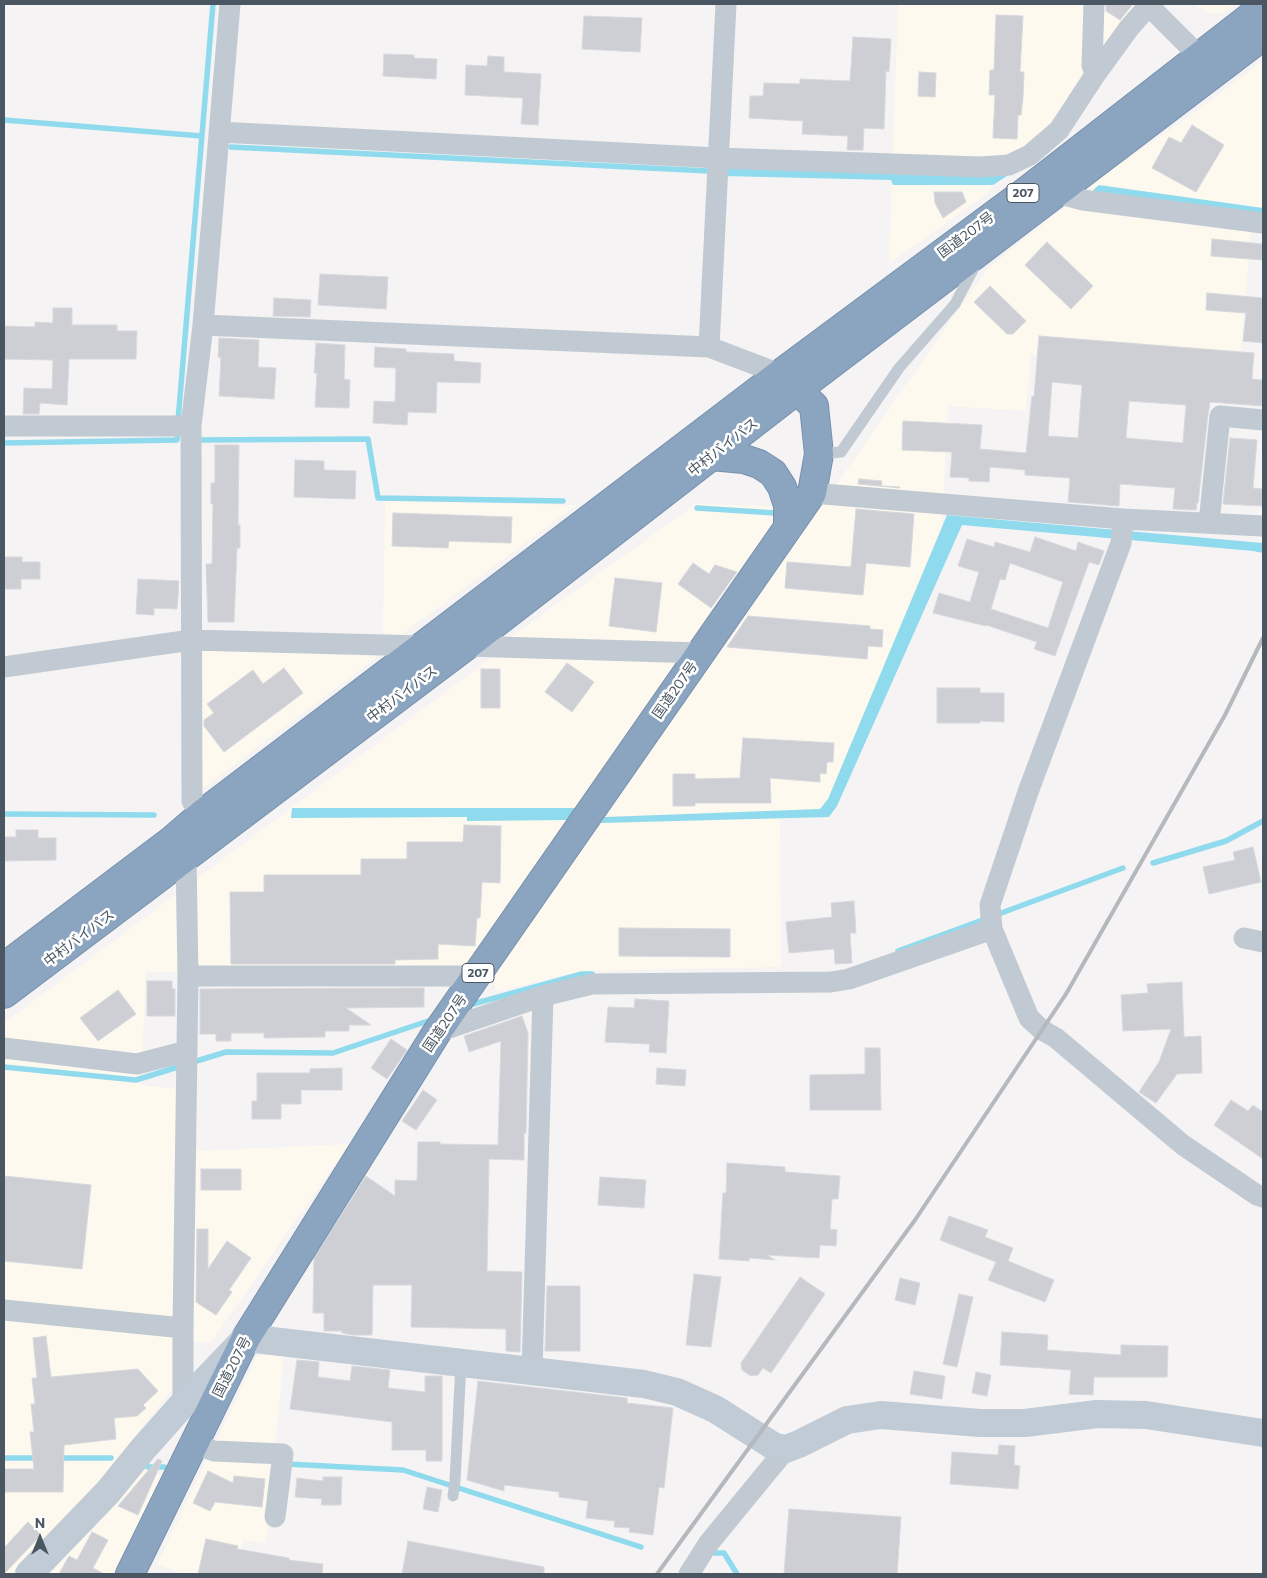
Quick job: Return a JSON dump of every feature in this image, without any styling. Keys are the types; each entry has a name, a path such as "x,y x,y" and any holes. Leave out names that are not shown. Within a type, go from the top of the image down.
{"highway":[{"name":"国道207号","path":"788,382 986,247 1057,193 1208,65 1263,7"},
{"name":"国道207号","path":"788,382 1029,188 1208,65 1263,36"},
{"name":"国道207号","path":"130,1574 246,1338 437,1032 812,493 819,454 814,406 788,382"},
{"name":"中村バイパス","path":"210,824 466,646 711,456 788,382"},
{"name":"中村バイパス","path":"4,994 422,646 788,382"},
{"path":"711,456 744,459 759,464 773,473 782,487 788,504 788,526"},
{"name":"中村バイパス","path":"4,967 178,849"}],"street":[{"path":"210,824 192,801 192,435 230,4"},
{"path":"709,347 726,4"},
{"path":"1094,4 1092,65 1095,75"},
{"path":"219,132 718,158 980,167 1009,165 1030,155 1059,130 1095,75 1129,28 1149,5 1208,65"},
{"path":"1057,193 1082,200 1263,223"},
{"path":"203,325 709,347 788,382"},
{"path":"1209,523 1220,416 1263,420"},
{"path":"4,426 169,425 192,435"},
{"path":"812,493 1122,529 1209,523 1263,526"},
{"path":"1122,529 1028,792 990,905 992,921 1028,1018 1042,1030 1056,1038 1183,1145 1257,1195 1263,1197"},
{"path":"4,666 192,640 422,646"},
{"path":"466,646 700,654"},
{"path":"178,849 188,976 183,1328 184,1404"},
{"path":"437,1032 543,996 592,984 831,982 849,979 992,921"},
{"path":"188,976 476,976"},
{"path":"532,1371 543,996"},
{"path":"4,1048 137,1064 187,1060"},
{"path":"4,1310 183,1328"},
{"path":"29,1574 108,1492 143,1449 246,1338 644,1384 676,1392 715,1409 775,1447 786,1449"},
{"path":"689,1574 708,1544 786,1449 847,1420 881,1415 989,1423 1025,1423 1097,1414 1146,1415 1263,1433"},
{"path":"195,1444 214,1451 283,1454 275,1517"}],"lane":[{"path":"819,454 841,452 899,368 955,304 986,247"},
{"path":"453,1496 461,1363"}],"shaded area":[{"path":"898,4 1138,4 1038,145 1011,159 988,193 889,264"},
{"path":"1193,4 1235,4 1223,13 1208,13"},
{"path":"1263,61 1263,211 1253,210 1239,373 1031,355 1026,411 948,406 941,545 823,815 780,815 781,967 581,971 496,992 494,976 986,270 1111,170 1190,116"},
{"path":"385,501 576,505 401,635 383,633"},
{"path":"696,504 776,506 779,521 691,645 508,639"},
{"path":"184,649 378,656 182,804"},
{"path":"492,657 678,662 463,972 146,972 141,1085 194,1091 192,1151 349,1144 212,1341 176,1345 173,1388 97,1485 11,1574 4,1574 4,1023"},
{"path":"284,1353 266,1543 243,1540 237,1574 183,1574 157,1564 257,1356"},
{"path":"142,1470 164,1476 113,1574 48,1574"}],"water":[{"path":"722,168 1010,174 993,185 893,185 891,180 723,176"},
{"path":"1099,185 1263,208 1263,215 1096,195 1093,190"},
{"path":"947,515 1263,543 1263,553 962,525 837,806 829,817 601,823 605,817 820,809 828,799"},
{"path":"292,808 576,808 568,820 467,821 467,817 291,818"}],"building":[{"path":"1106,4 1133,4 1120,20 1106,11"},
{"path":"996,15 1023,16 1020,72 1024,72 1023,97 1021,115 1018,115 1017,139 993,138 995,95 989,95 990,70 994,70"},
{"path":"584,16 642,18 640,52 582,49"},
{"path":"853,37 891,39 889,72 886,71 884,129 864,128 863,150 847,150 848,136 802,134 803,121 749,118 750,96 763,96 764,83 800,84 800,79 850,81"},
{"path":"384,54 414,55 414,58 437,59 436,79 383,76"},
{"path":"488,56 504,57 504,72 541,74 538,125 521,124 523,98 465,95 466,65 487,66"},
{"path":"919,72 936,73 935,97 918,96"},
{"path":"1192,125 1224,145 1196,192 1152,168 1169,137 1181,143"},
{"path":"934,192 962,192 966,202 943,218 935,203"},
{"path":"1212,239 1263,244 1263,260 1211,256"},
{"path":"1047,242 1093,286 1071,309 1025,265"},
{"path":"320,274 388,277 386,309 318,305"},
{"path":"990,286 1026,321 1013,334 1007,334 974,302"},
{"path":"1207,293 1263,298 1263,343 1243,341 1246,313 1206,310"},
{"path":"274,298 311,300 310,317 273,316"},
{"path":"53,308 72,308 72,325 117,325 117,331 137,331 136,359 69,359 67,405 40,403 39,414 23,414 24,388 52,389 53,360 4,359 4,326 35,327 35,322 53,323"},
{"path":"1039,336 1254,353 1252,379 1263,380 1263,406 1210,402 1196,510 1173,509 1175,488 1120,484 1119,506 1068,502 1070,478 1025,475 1025,470 990,467 989,482 969,481 969,478 950,477 952,452 902,450 903,421 982,425 980,449 1026,453 1032,396 1034,397","holes":["1052,382 1082,385 1078,438 1048,436","1129,401 1186,405 1183,443 1126,438"]},
{"path":"219,338 259,340 258,367 276,368 274,399 219,396 221,358 218,357"},
{"path":"316,343 345,345 344,379 350,380 349,408 315,407 317,373 314,373"},
{"path":"375,347 406,349 406,352 454,354 454,361 481,363 480,383 437,382 436,413 408,412 407,425 373,423 374,401 395,402 396,368 374,367"},
{"path":"1230,438 1257,440 1253,488 1263,489 1263,506 1223,504"},
{"path":"215,445 239,445 238,525 240,525 240,548 237,548 234,622 208,622 206,564 212,564 213,504 211,504 211,483 215,483"},
{"path":"295,460 324,461 324,470 356,471 355,499 294,497"},
{"path":"859,479 882,481 881,486 900,488 858,484"},
{"path":"856,509 914,514 910,567 866,563 863,595 785,588 787,562 851,567"},
{"path":"393,513 512,517 511,543 449,541 448,548 392,546"},
{"path":"1035,537 1076,551 1078,542 1104,551 1099,565 1089,562 1055,656 1034,649 1037,642 986,625 933,613 939,593 970,602 979,572 958,566 967,539 994,547 995,542 1030,552","holes":["1010,563 1063,582 1048,628 991,609 1000,579 1005,580"]},
{"path":"4,557 22,557 22,562 40,562 40,579 21,579 21,589 4,589"},
{"path":"693,563 709,574 715,565 737,572 711,608 678,584"},
{"path":"615,578 662,583 656,632 609,626"},
{"path":"138,579 179,581 177,609 154,608 154,615 136,614"},
{"path":"748,616 870,626 870,629 883,630 882,647 868,646 867,659 727,647"},
{"path":"567,663 594,682 572,712 545,692"},
{"path":"284,668 303,693 224,752 204,726 204,720 214,713 207,704 253,670 263,684"},
{"path":"481,669 500,669 500,708 481,708"},
{"path":"937,688 980,688 980,693 1004,693 1004,722 937,723"},
{"path":"743,738 834,743 833,762 827,762 826,774 820,773 820,782 770,778 771,803 695,803 695,806 673,806 673,774 695,774 695,779 740,778"},
{"path":"464,825 501,826 500,883 482,882 480,918 477,918 475,946 438,944 438,959 395,960 395,964 231,964 230,892 264,892 264,875 361,875 361,859 407,859 407,842 463,842"},
{"path":"16,830 38,830 38,838 56,838 56,860 4,861 4,837 16,837"},
{"path":"1253,847 1261,882 1209,894 1203,867 1235,860 1233,852"},
{"path":"854,901 856,933 850,933 852,963 835,964 834,949 789,953 786,922 832,917 831,903"},
{"path":"619,928 730,929 730,957 619,956"},
{"path":"147,981 172,981 172,989 175,989 175,1016 147,1016"},
{"path":"1182,982 1184,1037 1201,1036 1202,1073 1177,1074 1156,1103 1139,1092 1159,1062 1171,1029 1123,1031 1121,995 1148,993 1147,984"},
{"path":"424,988 424,1007 346,1008 371,1025 349,1025 349,1031 325,1031 325,1037 264,1038 264,1033 231,1033 231,1041 216,1041 216,1034 200,1034 200,989"},
{"path":"118,990 136,1014 98,1041 80,1018"},
{"path":"635,999 669,1001 666,1053 649,1052 650,1044 605,1042 608,1007 634,1008"},
{"path":"522,1016 528,1033 524,1160 489,1159 487,1271 522,1272 520,1352 506,1351 506,1329 411,1327 412,1285 373,1285 372,1335 352,1335 342,1333 342,1331 324,1331 324,1313 313,1313 314,1258 366,1176 395,1196 395,1180 417,1181 418,1142 498,1145 501,1041 469,1052 464,1036"},
{"path":"391,1039 407,1050 387,1079 371,1068"},
{"path":"865,1048 880,1048 881,1110 810,1110 810,1075 865,1074"},
{"path":"342,1068 342,1090 301,1090 301,1104 281,1104 281,1119 252,1119 252,1101 257,1101 257,1073 310,1073 310,1069"},
{"path":"657,1068 686,1070 685,1086 656,1084"},
{"path":"423,1090 437,1100 416,1130 402,1121"},
{"path":"1231,1100 1248,1111 1253,1105 1263,1112 1263,1159 1214,1125"},
{"path":"727,1163 785,1167 785,1172 840,1176 838,1199 832,1199 830,1229 837,1230 836,1246 820,1245 819,1258 767,1255 775,1260 749,1258 749,1261 719,1259"},
{"path":"201,1169 241,1169 241,1190 201,1190"},
{"path":"4,1176 91,1185 82,1269 4,1261"},
{"path":"600,1177 646,1180 644,1208 598,1205"},
{"path":"949,1216 988,1230 985,1237 1013,1248 1008,1261 1054,1280 1045,1302 988,1280 996,1262 940,1240"},
{"path":"197,1229 208,1229 208,1269 227,1241 251,1258 229,1290 232,1292 216,1315 196,1302"},
{"path":"694,1274 721,1277 711,1347 686,1345"},
{"path":"800,1277 825,1294 771,1373 763,1368 758,1375 751,1376 742,1370 741,1363"},
{"path":"900,1278 920,1283 915,1305 895,1300"},
{"path":"547,1286 580,1286 580,1351 545,1351"},
{"path":"959,1294 973,1297 957,1367 943,1364"},
{"path":"1002,1332 1048,1335 1047,1350 1121,1355 1121,1345 1168,1346 1167,1377 1094,1377 1093,1395 1069,1394 1071,1370 1000,1365"},
{"path":"46,1336 51,1377 138,1369 158,1391 143,1405 146,1408 137,1416 114,1418 116,1439 64,1445 63,1492 4,1492 4,1469 34,1469 30,1432 34,1432 31,1404 35,1404 32,1378 37,1378 33,1338"},
{"path":"297,1360 319,1362 318,1377 350,1381 352,1366 390,1370 388,1388 425,1392 425,1376 442,1376 442,1461 426,1461 426,1450 392,1450 392,1422 290,1409"},
{"path":"914,1371 945,1376 942,1399 910,1394"},
{"path":"976,1372 991,1375 987,1396 972,1393"},
{"path":"478,1381 627,1398 627,1403 673,1408 664,1488 659,1487 653,1535 629,1532 630,1528 614,1527 615,1521 586,1518 588,1501 559,1497 559,1492 504,1485 504,1491 467,1480"},
{"path":"999,1445 1015,1446 1014,1465 1020,1466 1018,1489 950,1484 952,1452 998,1455"},
{"path":"158,1459 162,1461 138,1515 118,1506"},
{"path":"208,1471 233,1483 234,1476 265,1479 262,1507 215,1502 210,1511 193,1503"},
{"path":"323,1477 342,1477 341,1505 321,1505 322,1499 295,1497 297,1478 323,1481"},
{"path":"427,1487 442,1490 438,1512 423,1509"},
{"path":"789,1509 901,1517 897,1574 784,1574"},
{"path":"28,1522 41,1535 4,1574 4,1548"},
{"path":"92,1532 108,1540 93,1568 104,1574 59,1574 69,1556 77,1560"},
{"path":"206,1539 238,1546 237,1549 289,1558 289,1560 323,1564 322,1574 198,1574"},
{"path":"408,1541 544,1567 544,1574 402,1574"}],"waterway":[{"path":"178,421 213,4"},
{"path":"4,120 202,136"},
{"path":"231,147 709,171"},
{"path":"4,443 177,440 178,430"},
{"path":"194,440 368,439 378,498 563,501"},
{"path":"697,508 775,513"},
{"path":"4,814 154,815"},
{"path":"1153,863 1226,841 1263,821"},
{"path":"996,915 1123,868"},
{"path":"898,951 988,918"},
{"path":"473,1004 582,974 592,974"},
{"path":"190,1063 226,1052 333,1053 434,1019"},
{"path":"4,1067 136,1080 181,1066"},
{"path":"4,1458 39,1458"},
{"path":"56,1458 111,1458"},
{"path":"287,1464 403,1470 641,1547"},
{"path":"148,1467 164,1467"},
{"path":"715,1553 724,1553 737,1574"}],"railway":[{"path":"657,1574 915,1220 1066,994 1225,715 1263,638"}]}
